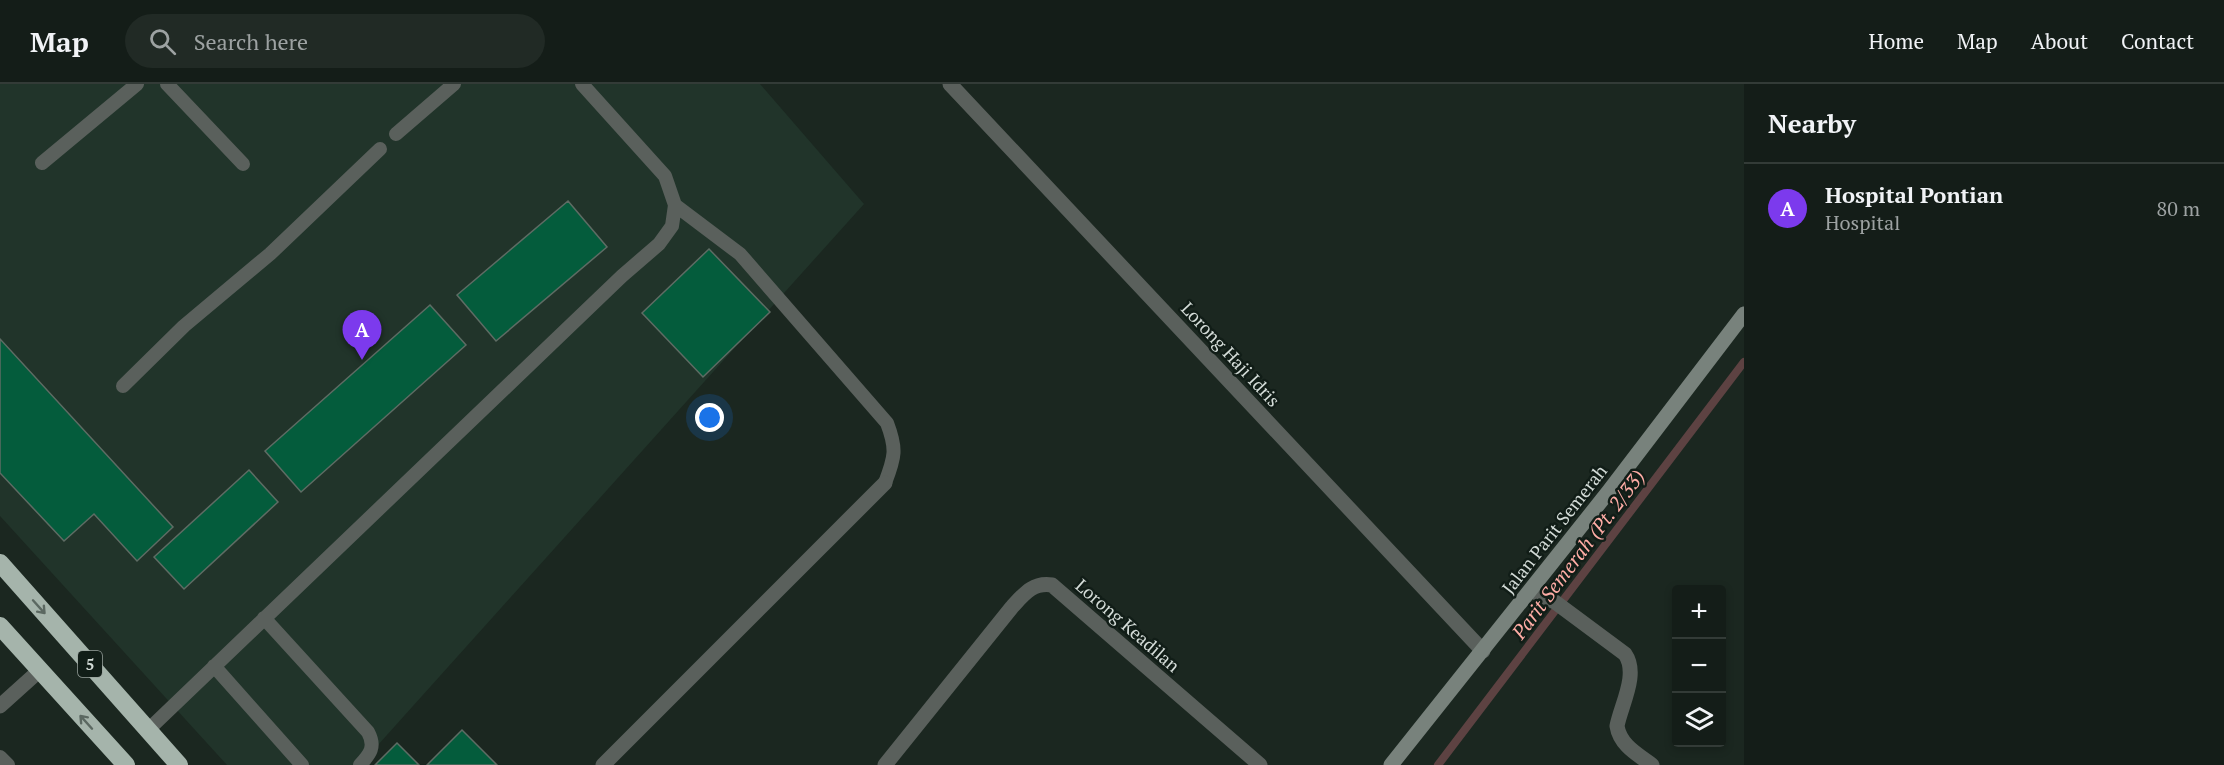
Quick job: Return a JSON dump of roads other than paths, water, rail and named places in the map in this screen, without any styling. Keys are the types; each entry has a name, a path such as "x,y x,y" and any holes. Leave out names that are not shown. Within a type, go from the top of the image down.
{"highway":[{"name":"5","path":"0,563 179,765"},
{"name":"5","path":"0,626 126,765"}],"main road":[{"name":"Jalan Parit Semerah","path":"1392,765 1531,590 1744,314"}],"street":[{"name":"Lorong Haji Idris","path":"950,84 1483,651"},
{"path":"603,765 885,483"},
{"name":"Lorong Keadilan","path":"885,765 1012,607 1028,590 1042,584 1053,585 1260,765"},
{"path":"1531,590 1555,602 1625,654 1630,672 1617,726 1618,735 1624,743 1652,765"},
{"path":"0,706 40,670"}],"lane":[{"path":"42,163 137,84"},
{"path":"167,84 243,164"},
{"path":"396,134 453,84"},
{"path":"148,730 622,276 659,244 672,226 675,205 665,176 582,84"},
{"path":"123,386 184,326 270,254 380,149"},
{"path":"675,205 740,254 887,423 894,442 892,464 885,483"},
{"path":"264,618 368,732 372,739 371,753 360,765"},
{"path":"214,666 302,765"},
{"path":"0,757 8,765"}],"waterway":[{"name":"Parit Semerah (Pt. 2/33)","path":"1438,765 1744,362"}],"place":[{"name":"Hospital Pontian","path":"362,360"}]}
